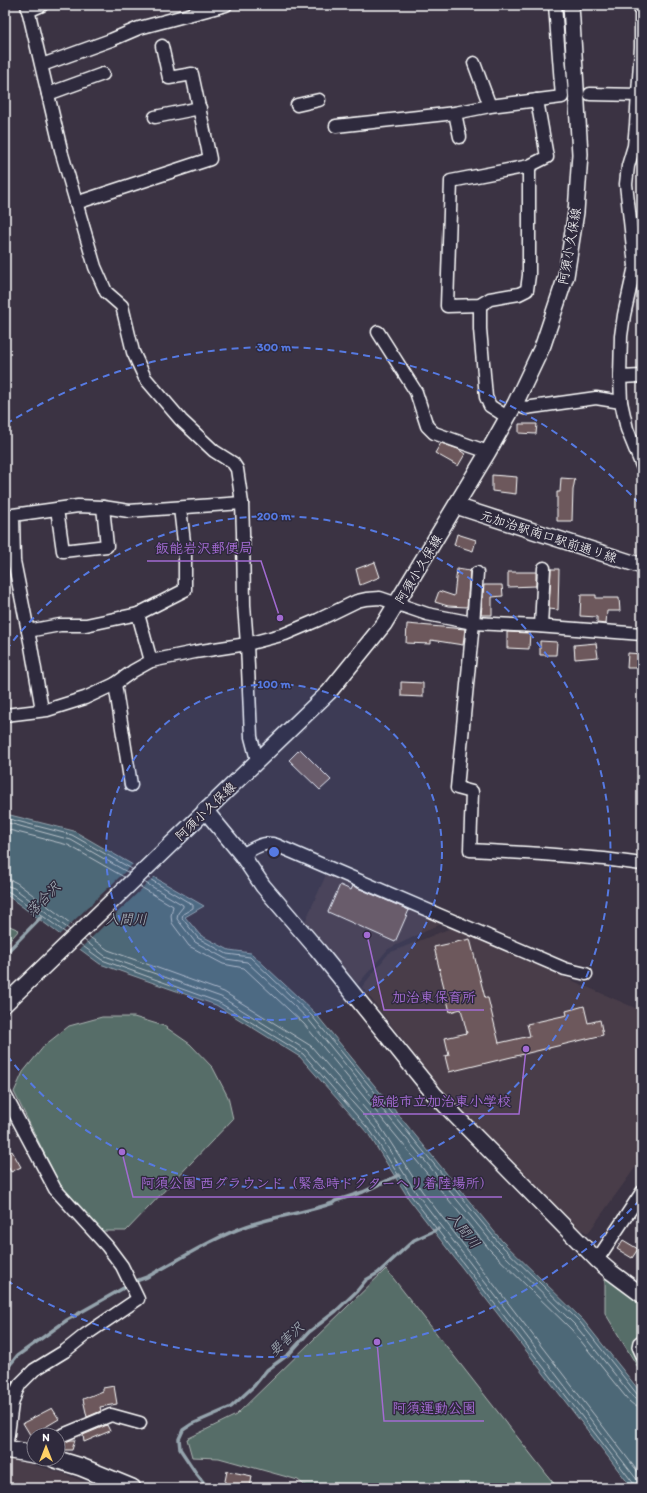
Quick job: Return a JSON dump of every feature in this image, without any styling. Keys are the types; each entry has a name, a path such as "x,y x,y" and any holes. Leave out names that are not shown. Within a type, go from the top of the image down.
{"main road":[{"path":"5,1449 26,1451"},
{"path":"66,1462 132,1488"}],"street":[{"path":"42,5 28,8 62,154 95,267 106,292 122,306 134,352 145,378 181,420 214,451 235,466 242,502 244,532 244,605 251,737 257,760"},
{"path":"42,65 111,40 139,28 226,5"},
{"path":"336,126 455,113 490,106 562,97 554,5"},
{"name":"阿須小久保線","path":"5,1004 329,692 384,624 488,452 515,404 543,345 566,276 576,212 580,154 571,5"},
{"path":"641,5 639,126 628,166 626,184 635,266 621,336 620,376 621,402 627,429 638,450 642,466"},
{"path":"76,203 210,159 192,74 169,78 162,46"},
{"path":"474,63 490,106"},
{"path":"48,94 103,74"},
{"path":"590,94 639,95"},
{"path":"297,105 319,100"},
{"path":"529,166 529,275 527,290 519,294 490,298 480,305 447,306 451,182 529,166 547,157 537,100"},
{"path":"156,117 200,108"},
{"path":"455,113 460,137"},
{"path":"480,305 480,329 486,396 490,406 507,417"},
{"path":"378,332 416,392 427,426 434,433 488,452"},
{"path":"620,376 642,376"},
{"path":"515,404 525,408 596,398 621,402"},
{"path":"42,710 14,561 13,515 78,506 129,510 180,508 242,502"},
{"name":"元加治駅南口駅前通り線","path":"456,506 642,566"},
{"path":"58,509 63,551 107,546 103,507"},
{"path":"28,631 60,625 86,625 138,614 185,590 184,551 180,508"},
{"path":"541,626 544,568"},
{"path":"477,573 457,788 472,792 470,850 549,854 642,864"},
{"path":"5,715 42,710 85,698 115,684 133,671 151,661 247,644 285,634 357,601 366,599 380,598 427,614 473,623 541,626 642,634"},
{"path":"138,614 151,661"},
{"path":"115,684 131,785"},
{"path":"205,810 242,855 268,892 317,949 434,1094 597,1260 642,1295"},
{"path":"242,855 259,845 269,843 276,845 565,969 586,974"},
{"path":"5,1095 55,1189 108,1246 125,1272 138,1299 85,1335 65,1351 34,1370 20,1384 12,1404 5,1449"},
{"path":"597,1260 642,1192"},
{"path":"642,1339 638,1342 637,1348 642,1358"},
{"path":"66,1434 111,1415 140,1423"}],"shaded area":[{"path":"335,874 447,921 388,949 358,984 305,922 326,875"},
{"path":"451,928 642,1011 642,1158 588,1233 579,1229 440,1088 362,987 389,953"},
{"path":"5,1459 26,1463 26,1467 42,1467 62,1473 100,1488 5,1488"}],"green space":[{"path":"5,924 19,930 5,946"},
{"path":"102,1017 134,1017 164,1026 190,1044 213,1068 228,1097 233,1119 126,1231 102,1231 60,1185 14,1092 23,1072 45,1045 69,1026"},
{"path":"386,1269 558,1488 308,1488 298,1480 219,1458 192,1457 187,1439 236,1415"},
{"path":"605,1277 620,1289 642,1302 642,1374 605,1313"}],"water":[{"name":"入間川","path":"5,812 10,815 74,831 204,906 185,917 200,935 229,950 251,953 315,1013 502,1241 583,1320 642,1394 642,1488 632,1488 409,1199 369,1135 300,1057 216,1005 100,964 5,894"}],"pier":[{"path":"134,863 155,876 79,950 59,935"}],"building":[{"path":"519,424 537,424 536,434 519,433"},
{"path":"441,443 458,449 465,454 458,466 435,453"},
{"path":"492,475 517,477 516,494 492,491"},
{"path":"561,478 575,479 573,490 572,521 557,521 557,492 560,492"},
{"path":"457,534 476,540 473,551 454,545"},
{"path":"375,562 380,577 360,585 356,569"},
{"path":"457,569 470,571 467,607 448,606 435,602 439,591 454,596"},
{"path":"551,569 559,569 558,610 549,609"},
{"path":"508,572 536,572 536,586 508,587"},
{"path":"484,585 502,585 503,596 492,597 492,615 481,615"},
{"path":"581,595 596,595 596,598 619,598 620,611 607,611 606,624 597,623 597,617 580,616"},
{"path":"407,624 465,629 463,645 431,640 431,644 406,643"},
{"path":"507,632 530,633 529,649 507,648"},
{"path":"540,641 557,642 556,655 540,655"},
{"path":"596,643 598,657 575,659 574,645"},
{"path":"628,653 642,654 642,668 627,668"},
{"path":"401,682 423,683 423,697 401,696"},
{"path":"300,749 331,780 320,790 289,760"},
{"path":"340,885 351,890 353,886 409,910 395,942 328,912"},
{"path":"470,939 485,998 488,998 499,1043 530,1036 527,1024 567,1015 566,1011 584,1006 588,1023 600,1020 603,1035 449,1072 445,1056 449,1055 445,1038 467,1033 461,1009 450,1012 434,947"},
{"path":"12,1151 21,1167 11,1172 5,1161 5,1155"},
{"path":"623,1240 638,1249 632,1258 617,1249"},
{"path":"114,1386 117,1404 100,1407 101,1411 87,1417 83,1399 103,1391 103,1388"},
{"path":"52,1408 59,1419 45,1427 26,1428 23,1423"},
{"path":"107,1425 110,1431 84,1442 83,1435"},
{"path":"75,1440 72,1450 66,1450 66,1442"},
{"path":"227,1471 252,1476 250,1488 224,1486"}],"waterway":[{"name":"落合沢","path":"5,954 42,916"},
{"path":"5,1371 17,1356 67,1320 208,1243 234,1231 258,1223 333,1203 363,1192 399,1175"},
{"name":"要害沢","path":"208,1488 180,1449 179,1439 183,1430 192,1424 231,1407 254,1386 267,1370 289,1354 309,1332 336,1311 366,1280 378,1273 414,1240 438,1229"}],"place":[{"name":"飯能岩沢郵便局","path":"280,618"},
{"name":"加治東保育所","path":"367,935"},
{"name":"飯能市立加治東小学校","path":"526,1049"},
{"name":"阿須公園 西グラウンド（緊急時ドクターヘリ着陸場所）","path":"122,1152"},
{"name":"阿須運動公園","path":"377,1342"}]}
